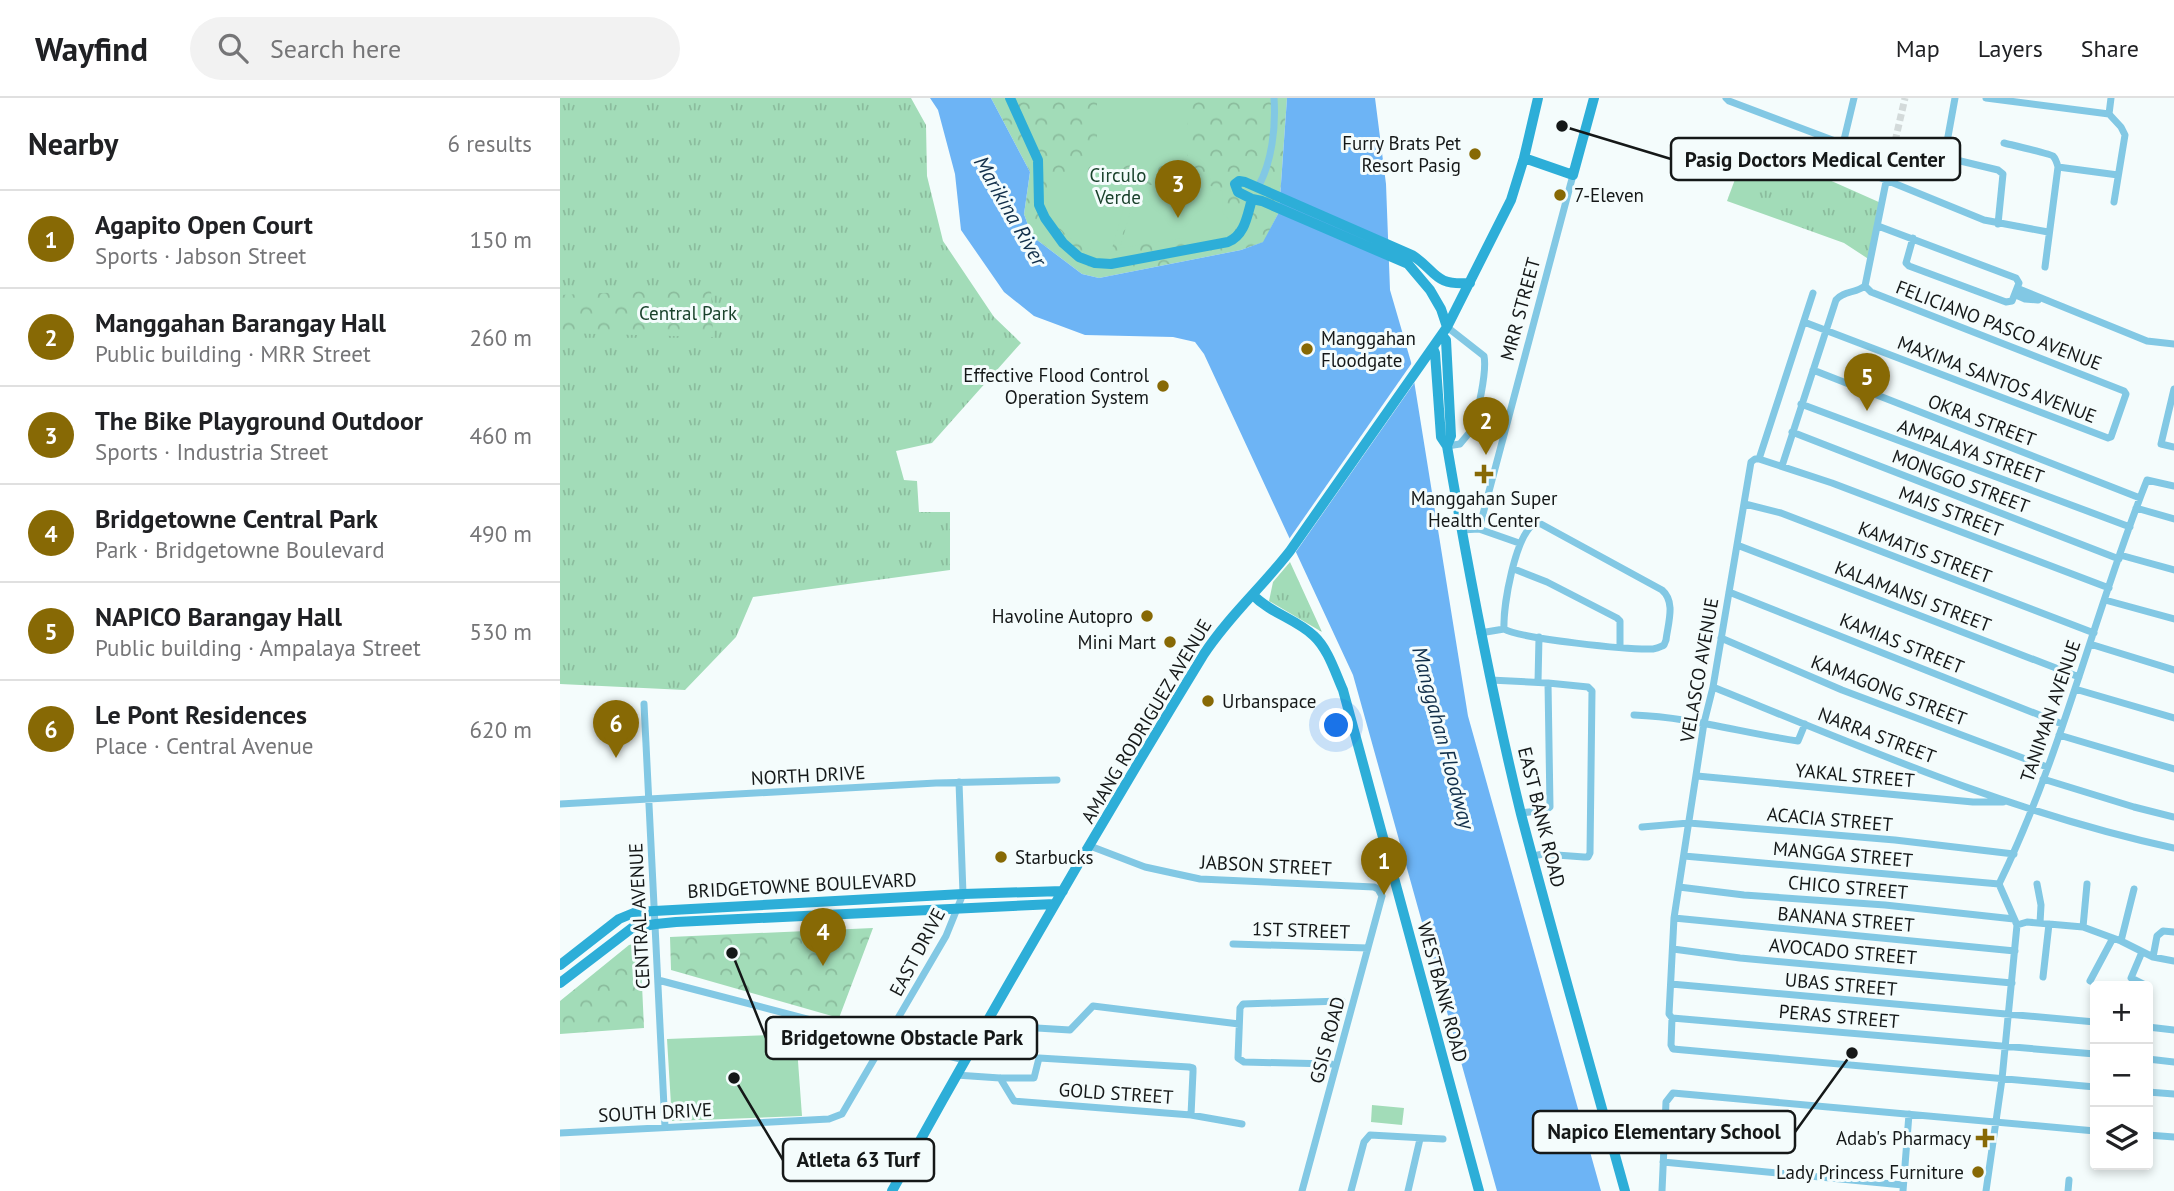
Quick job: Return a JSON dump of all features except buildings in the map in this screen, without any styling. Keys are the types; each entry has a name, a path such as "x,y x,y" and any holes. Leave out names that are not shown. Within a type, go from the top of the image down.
{"street":[{"path":"1010,98 1038,160 1039,205 1045,218 1059,238 1079,257 1095,263 1111,264 1238,238 1260,195 1273,136 1274,98"},
{"name":"AMANG RODRIGUEZ AVENUE","path":"892,1191 964,1060 1204,654 1219,631 1290,551 1444,331 1511,200 1538,98"},
{"name":"MRR STREET","path":"1479,529 1594,98"},
{"path":"1726,98 1843,144"},
{"path":"1854,98 1843,144 1843,158 1858,169 1887,176 1984,220 2048,232"},
{"path":"1955,98 1945,153 1948,158 1998,170 2003,174 1998,224"},
{"path":"1986,98 2109,114 2122,127 2125,135 2114,202"},
{"path":"2109,114 2111,98"},
{"path":"2004,143 2028,151 2052,154 2055,158 2057,167 2045,267"},
{"path":"1524,158 1573,175"},
{"path":"2057,167 2118,175"},
{"path":"1813,293 1759,459 1782,466 1839,296 1865,286 1887,176"},
{"path":"1260,195 1410,259 1420,260 1440,282 1464,296"},
{"path":"1878,226 1913,238 2016,278 2019,284 2012,301 2006,302 1909,266 1906,259 1913,238"},
{"name":"EAST BANK ROAD","path":"1410,259 1441,309 1446,340 1451,436 1447,446"},
{"path":"1440,282 1470,283"},
{"path":"1430,290 1438,288 1440,282"},
{"name":"FELICIANO PASCO AVENUE","path":"1865,286 1871,292 2124,391"},
{"path":"2017,292 2147,341 2174,344"},
{"path":"1804,322 1826,331"},
{"path":"1444,331 1484,356 1486,364 1471,431 1460,444 1447,446"},
{"name":"MAXIMA SANTOS AVENUE","path":"1826,331 2108,438 2111,437 2126,394 2124,391"},
{"name":"EAST BANK ROAD","path":"1433,348 1441,437 1447,446 1490,680 1521,814 1625,1191"},
{"name":"OKRA STREET","path":"1813,370 2140,498"},
{"path":"2174,389 2161,444 2174,447"},
{"name":"AMPALAYA STREET","path":"1801,404 2130,527"},
{"name":"MONGGO STREET","path":"1792,432 2120,557 2174,570"},
{"name":"VELASCO AVENUE","path":"1759,459 1751,462 1713,687 1704,723 1674,918 1671,1045 1673,1049 2002,1079"},
{"name":"MAIS STREET","path":"1782,466 2109,588"},
{"name":"TANIMAN AVENUE","path":"1999,884 2014,854 2048,767 2147,481 2174,486"},
{"name":"KAMATIS STREET","path":"1745,504 1782,513 2094,633"},
{"path":"2136,508 2174,519"},
{"path":"1480,633 1504,629 1539,637 1653,649 1664,645 1671,604 1669,596 1662,590 1541,524 1534,524 1519,542 1504,606 1504,629"},
{"path":"1461,530 1479,529 1519,542"},
{"name":"KALAMANSI STREET","path":"1737,545 2079,677"},
{"path":"1514,569 1547,582 1617,618 1620,621 1620,647"},
{"name":"KAMIAS STREET","path":"1729,592 2062,724"},
{"name":"WESTBANK ROAD","path":"1253,595 1265,606 1314,636 1322,645 1345,698 1479,1191"},
{"path":"2105,600 2174,619"},
{"path":"1538,682 1539,637"},
{"name":"KAMAGONG STREET","path":"1721,638 1842,690 2048,767"},
{"path":"2090,644 2174,670"},
{"path":"1490,680 1588,687 1591,691 1591,853 1584,858 1543,854 1533,856"},
{"path":"1521,814 1550,807 1548,683"},
{"name":"NARRA STREET","path":"1713,687 2010,803 2136,840 2174,848"},
{"path":"2075,689 2174,718"},
{"name":"CENTRAL AVENUE","path":"644,704 665,1127"},
{"path":"1634,715 1667,716 1798,741 1805,724"},
{"path":"2059,735 2174,769"},
{"name":"YAKAL STREET","path":"1697,776 1973,802 2010,803"},
{"path":"2043,779 2174,817"},
{"name":"NORTH DRIVE","path":"560,804 958,782 1057,780"},
{"name":"EAST DRIVE","path":"836,1117 842,1114 886,1040 946,936 958,908 963,894 958,782"},
{"name":"ACACIA STREET","path":"1643,827 1689,823 1895,840 2014,854"},
{"name":"JABSON STREET","path":"1090,846 1145,867 1191,877 1374,887 1382,896"},
{"name":"MANGGA STREET","path":"1684,856 1999,884"},
{"path":"1986,1191 1997,1123 2015,951 2015,922 1999,884"},
{"path":"2037,884 2041,905 2040,923"},
{"path":"2083,927 2087,884"},
{"name":"CHICO STREET","path":"1679,887 1744,895 1885,905 2015,922 2083,927 2121,941 2153,957 2174,961"},
{"path":"2121,941 2134,889"},
{"name":"BRIDGETOWNE BOULEVARD","path":"560,965 619,919 636,912 1063,891"},
{"path":"1382,896 1398,892"},
{"name":"GSIS ROAD","path":"1303,1191 1382,896"},
{"name":"BRIDGETOWNE BOULEVARD","path":"560,983 632,928 656,924 1055,904"},
{"name":"BANANA STREET","path":"1674,918 2015,951"},
{"path":"2043,977 2049,924"},
{"path":"2153,957 2157,936 2163,931 2174,932"},
{"path":"2090,981 2113,938"},
{"name":"1ST STREET","path":"1233,944 1368,948"},
{"name":"AVOCADO STREET","path":"1673,950 2012,983"},
{"path":"2137,981 2131,978 2142,952"},
{"path":"658,980 964,1060"},
{"name":"UBAS STREET","path":"1671,984 2090,1022"},
{"path":"1331,1064 1244,1062 1238,1058 1240,1008 1243,1004 1342,1001"},
{"path":"985,1025 1070,1030 1093,1006 1239,1024"},
{"name":"PERAS STREET","path":"1671,1017 2090,1053"},
{"path":"2153,1028 2174,1030"},
{"path":"956,1075 1034,1078 1039,1058 1189,1067 1193,1068 1191,1115"},
{"path":"2153,1060 2174,1062"},
{"name":"GOLD STREET","path":"1000,1078 1014,1101 1191,1115 1242,1124"},
{"path":"2002,1079 2090,1087"},
{"path":"2153,1092 2174,1094"},
{"path":"1662,1191 1665,1101 1673,1093 2090,1131"},
{"path":"1663,1162 1903,1188 1909,1114"},
{"name":"SOUTH DRIVE","path":"560,1133 836,1117"},
{"path":"1351,1191 1364,1142 1370,1135 1443,1139"},
{"path":"2153,1135 2174,1137"},
{"path":"1408,1191 1420,1139"},
{"path":"2068,1191 2069,1181"}],"green space":[{"path":"560,98 911,98 926,125 927,176 943,241 994,317 1021,343 932,443 896,451 904,480 917,481 919,512 950,512 950,570 753,597 736,637 685,690 560,684"},
{"name":"Circulo Verde","path":"991,98 1287,98 1279,212 1264,242 1241,250 1099,278 1082,274 1037,240 1029,228 1024,214 1030,172"},
{"path":"1097,98 1187,98 1187,162 1097,162"},
{"path":"1748,144 1881,203 1870,260 1844,243 1727,201"},
{"path":"1047,172 1134,172 1110,255 1090,250 1064,233 1048,202"},
{"path":"1138,185 1209,185 1222,191 1223,213 1236,228 1233,235 1190,243 1183,238 1120,248"},
{"name":"Central Park","path":"711,288 713,337 560,333 560,295"},
{"path":"1290,562 1322,632 1269,601 1273,582"},
{"path":"873,928 839,1018 671,970 670,937"},
{"path":"640,942 644,1028 560,1034 560,1001 629,945"},
{"path":"796,1034 802,1116 672,1121 667,1039"},
{"path":"1372,1105 1404,1108 1402,1125 1371,1122"}],"water":[{"path":"930,98 991,98 1030,172 1024,214 1029,228 1037,240 1082,274 1099,278 1241,250 1263,242 1279,212 1287,98 1375,98 1386,184 1390,290 1411,362 1468,716 1601,1191 1497,1191 1353,675 1204,354 1195,342 1173,337 1085,335 1034,316 1004,292 961,230 955,174 938,110"}],"pier":[{"path":"1414,360 1417,379 1293,556 1287,542"}],"tunnel":[{"path":"1888,172 1905,98"}],"place":[{"name":"Pasig Doctors Medical Center","path":"1562,126"},
{"name":"Furry Brats Pet Resort Pasig","path":"1475,154"},
{"name":"7-Eleven","path":"1560,195"},
{"name":"The Bike Playground Outdoor","path":"1178,218"},
{"name":"Manggahan Floodgate","path":"1307,349"},
{"name":"Effective Flood Control Operation System","path":"1163,386"},
{"name":"NAPICO Barangay Hall","path":"1867,411"},
{"name":"Manggahan Barangay Hall","path":"1486,455"},
{"name":"Manggahan Super Health Center","path":"1484,474"},
{"name":"Havoline Autopro","path":"1147,616"},
{"name":"Mini Mart","path":"1170,642"},
{"name":"Urbanspace","path":"1208,701"},
{"name":"Le Pont Residences","path":"616,758"},
{"name":"Starbucks","path":"1001,857"},
{"name":"Agapito Open Court","path":"1384,895"},
{"name":"Bridgetowne Obstacle Park","path":"732,953"},
{"name":"Bridgetowne Central Park","path":"823,966"},
{"name":"Napico Elementary School","path":"1852,1053"},
{"name":"Atleta 63 Turf","path":"734,1078"},
{"name":"Adab's Pharmacy","path":"1985,1138"},
{"name":"Lady Princess Furniture","path":"1978,1172"}],"water label":[{"name":"Marikina River","path":"1010,211"},
{"name":"Manggahan Floodway","path":"1443,738"}]}
